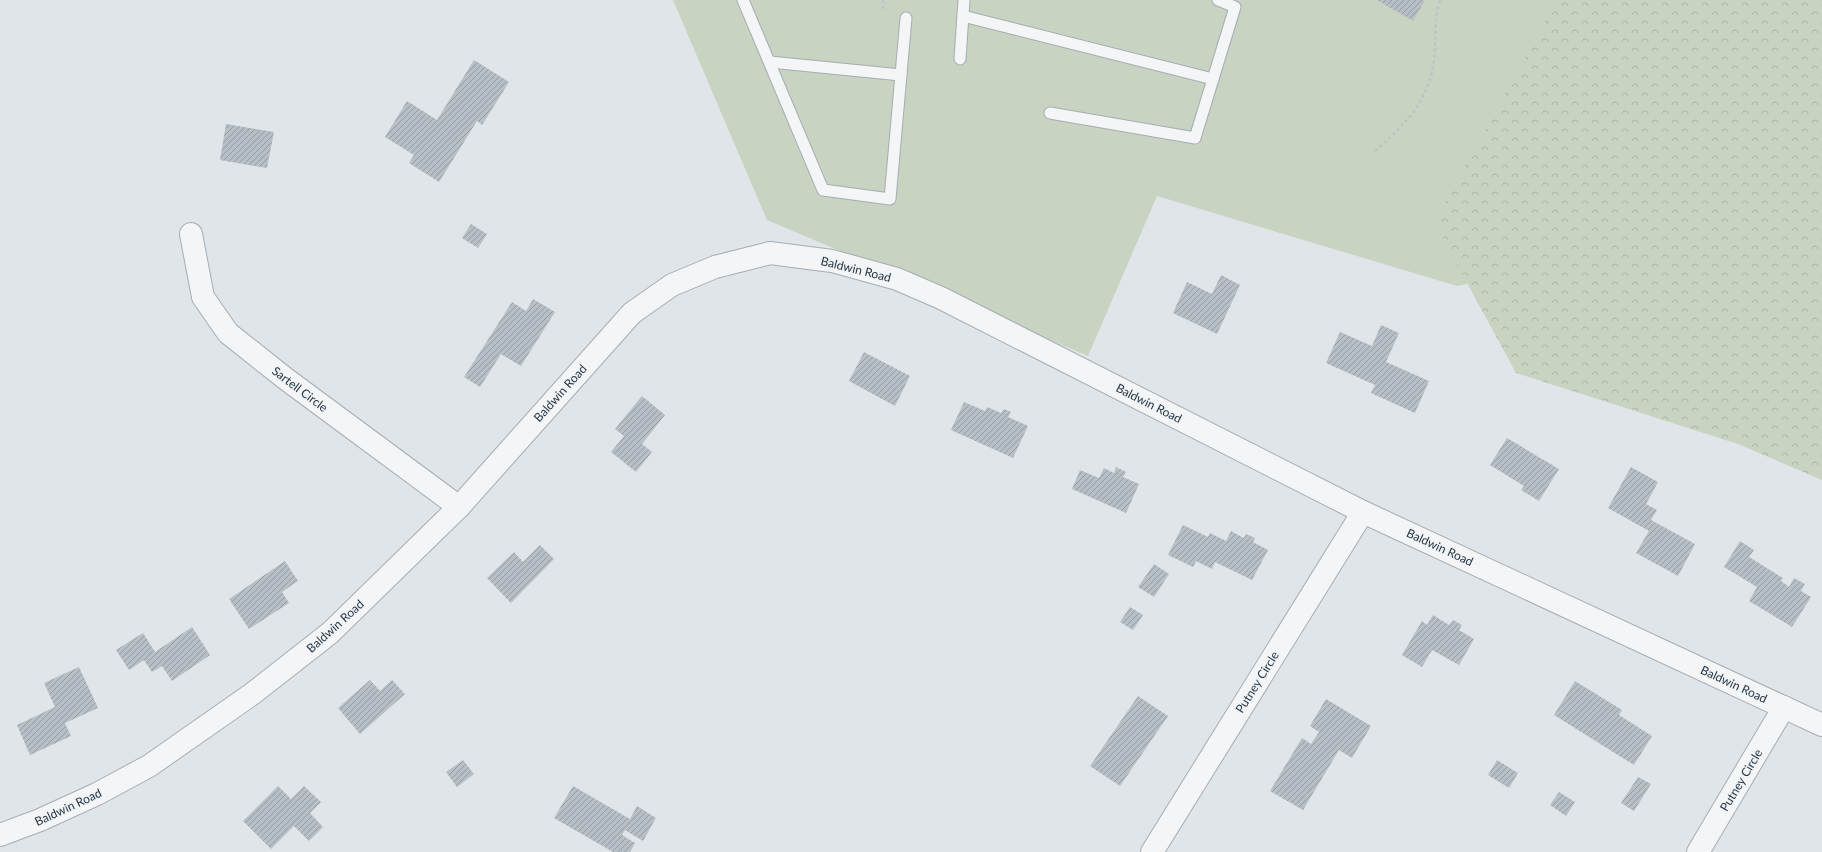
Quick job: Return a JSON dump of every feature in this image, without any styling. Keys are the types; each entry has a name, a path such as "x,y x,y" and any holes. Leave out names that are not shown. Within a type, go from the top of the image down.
{"street":[{"name":"Sartell Circle","path":"191,234 203,297 228,332 286,379 459,508"},
{"name":"Baldwin Road","path":"0,835 40,820 90,798 150,766 252,694 330,633 459,508 632,313 672,285 715,267 770,252 832,261 897,279 935,295 1363,512 1822,724"},
{"name":"Putney Circle","path":"1152,852 1363,512"},
{"name":"Putney Circle","path":"1698,852 1784,707"}],"lane":[{"path":"743,0 823,190 890,199 906,18"},
{"path":"960,59 964,0"},
{"path":"1050,113 1195,138 1235,6 1218,0"},
{"path":"963,16 1213,79"},
{"path":"770,62 901,75"}],"path":[{"path":"883,0 883,9"},
{"path":"1375,151 1400,129 1424,96 1434,60 1438,12 1441,0"}],"green space":[{"path":"673,0 1701,0 1556,266 1457,286 1157,196 1088,356 767,220"},
{"path":"1557,0 1822,0 1822,480 1738,444 1516,373 1434,222"}],"building":[{"path":"1377,0 1425,0 1413,21"},
{"path":"474,60 509,82 482,125 477,121 439,182 409,163 414,155 385,137 407,101 437,120"},
{"path":"226,124 274,132 267,168 220,160"},
{"path":"471,224 487,234 478,248 462,238"},
{"path":"1221,275 1240,285 1217,334 1173,313 1187,282 1212,294"},
{"path":"533,299 555,312 521,366 501,354 480,387 464,377 512,302 526,311"},
{"path":"1381,325 1399,333 1386,362 1429,381 1415,413 1371,393 1375,385 1326,363 1340,332 1372,346"},
{"path":"864,352 910,376 895,406 849,381"},
{"path":"642,396 665,415 642,444 652,452 636,472 611,452 624,436 615,429"},
{"path":"964,402 985,411 987,407 1001,413 1004,409 1011,412 1008,417 1028,426 1013,458 951,430"},
{"path":"1507,438 1559,469 1539,501 1521,490 1524,486 1490,465"},
{"path":"1116,467 1126,472 1123,477 1139,484 1126,513 1072,489 1080,470 1099,478 1104,468 1114,473"},
{"path":"1631,467 1658,482 1646,504 1657,510 1651,520 1695,544 1678,576 1636,553 1649,531 1608,508"},
{"path":"1183,525 1208,537 1210,533 1226,541 1231,531 1244,538 1246,534 1255,538 1253,542 1268,550 1252,580 1215,562 1212,569 1196,561 1193,567 1168,555"},
{"path":"1740,541 1754,550 1749,557 1783,578 1781,581 1789,587 1794,578 1805,584 1801,591 1811,597 1792,627 1749,601 1757,587 1724,567"},
{"path":"540,545 554,559 511,603 487,578 514,552 523,562"},
{"path":"285,561 298,581 282,592 289,603 249,629 229,599"},
{"path":"1154,564 1169,574 1154,597 1138,587"},
{"path":"1130,607 1143,615 1133,630 1120,622"},
{"path":"1433,615 1449,625 1453,620 1462,625 1459,630 1474,639 1459,665 1432,650 1422,667 1402,655 1422,621 1427,625"},
{"path":"192,627 210,655 172,681 162,666 152,672 144,660 129,670 116,650 143,633 155,652"},
{"path":"79,667 98,708 65,723 71,736 30,755 17,725 55,707 44,683"},
{"path":"370,680 380,691 392,680 405,694 360,734 338,708"},
{"path":"1575,681 1622,710 1619,715 1652,736 1634,765 1554,715"},
{"path":"1138,696 1168,716 1120,786 1090,766"},
{"path":"1326,699 1371,726 1352,758 1339,750 1303,810 1270,791 1302,738 1311,744 1319,732 1310,726"},
{"path":"463,760 474,774 457,787 446,772"},
{"path":"1497,760 1518,773 1509,788 1488,775"},
{"path":"1638,777 1651,784 1634,811 1621,803"},
{"path":"278,786 291,799 304,786 321,802 310,813 323,827 309,841 294,826 271,849 243,821"},
{"path":"573,786 630,819 637,806 656,818 643,841 625,830 622,835 635,843 630,852 613,852 554,818"},
{"path":"1559,792 1575,802 1566,816 1550,805"}]}
